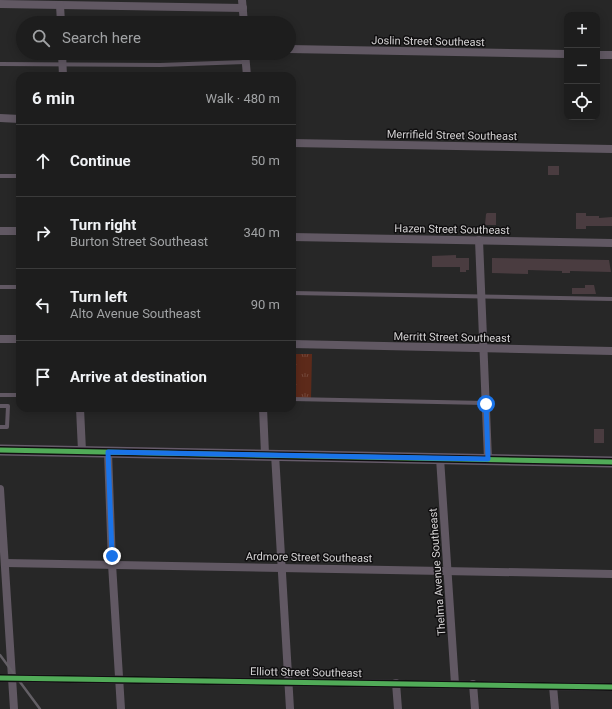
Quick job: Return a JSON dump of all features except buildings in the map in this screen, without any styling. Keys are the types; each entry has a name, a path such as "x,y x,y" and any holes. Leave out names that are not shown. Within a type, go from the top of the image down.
{"main road":[{"path":"0,450 270,454 612,462"}],"street":[{"path":"0,4 242,4 243,16"},
{"path":"60,5 60,16"},
{"name":"Joslin Street Southeast","path":"296,49 564,54"},
{"path":"600,55 612,55"},
{"path":"63,60 63,72"},
{"path":"246,62 246,72"},
{"path":"0,118 16,119"},
{"name":"Merrifield Street Southeast","path":"296,143 612,149"},
{"path":"0,231 16,231"},
{"name":"Hazen Street Southeast","path":"296,237 612,243"},
{"path":"479,240 488,459"},
{"path":"0,339 16,339"},
{"name":"Merritt Street Southeast","path":"296,344 612,351"},
{"path":"80,412 82,451"},
{"path":"264,412 270,454 281,567 290,709"},
{"path":"108,452 112,564 121,709"},
{"name":"Thelma Avenue Southeast","path":"440,458 455,684"},
{"path":"0,489 14,709"},
{"name":"Ardmore Street Southeast","path":"5,563 612,574"},
{"name":"Elliott Street Southeast","path":"0,678 612,687"},
{"path":"396,683 398,709"},
{"path":"473,684 475,709"},
{"path":"554,686 555,709"}],"lane":[{"path":"0,64 63,65 246,62"},
{"path":"0,176 16,176"},
{"path":"0,287 16,287"},
{"path":"296,293 481,298 612,299"},
{"path":"0,395 16,395"},
{"path":"296,399 486,404"},
{"path":"0,406 8,406 8,427 0,426"}],"green space":[{"path":"296,354 312,354 311,398 296,398"}],"railway":[{"path":"0,655 40,709"}],"cycle path":[{"path":"0,450 612,462"},
{"path":"0,678 612,687"}],"route":[{"path":"112,556 108,452 488,459 486,404"}]}
